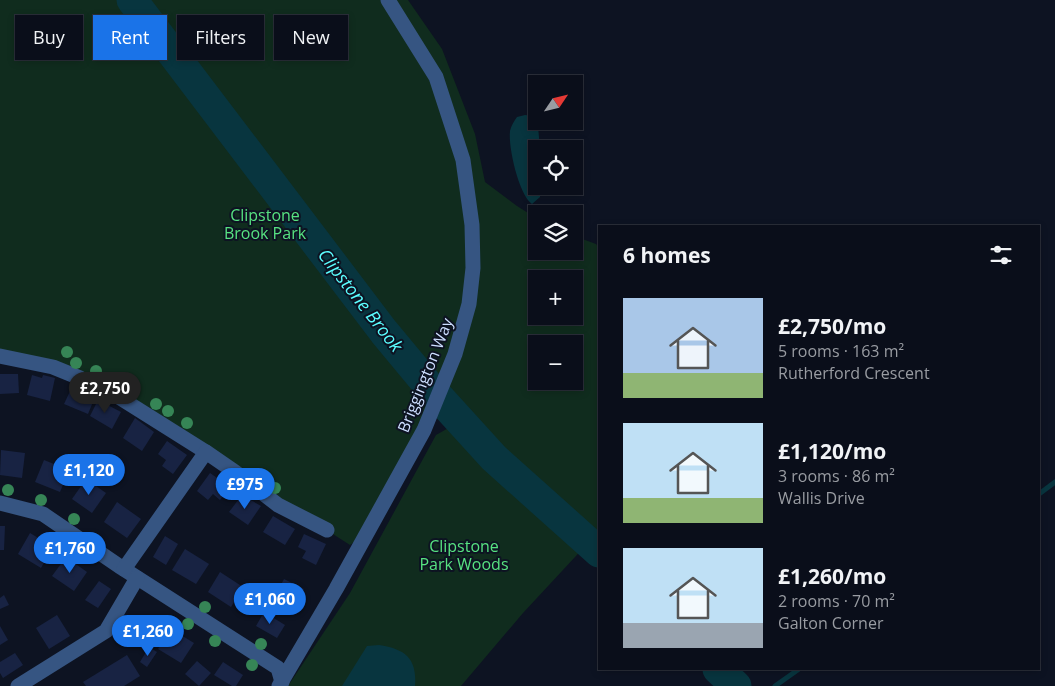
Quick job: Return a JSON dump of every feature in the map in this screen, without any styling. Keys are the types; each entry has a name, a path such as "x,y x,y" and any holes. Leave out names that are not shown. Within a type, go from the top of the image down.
{"street":[{"name":"Briggington Way","path":"280,684 336,589 424,430 455,354 466,319 473,268 472,225 463,160 436,77 388,0"},
{"path":"0,356 53,367 80,378"},
{"path":"117,396 206,452 278,505 327,530"},
{"path":"18,686 106,631 130,573 206,452"},
{"path":"0,503 43,514 130,573 278,668 280,684"}],"green space":[{"name":"Clipstone Brook Park","path":"0,0 408,0 442,49 475,134 485,182 528,213 528,260 583,260 583,239 596,244 598,247 598,551 588,543 523,613 461,686 288,686 350,593 436,435 452,426 440,409 367,532 350,545 117,396 80,378 0,356"}],"shaded area":[{"path":"528,115 528,130 538,130 539,140 528,140 528,195 540,195 532,204 527,199 519,181 511,148 510,129 517,117"},
{"path":"379,645 396,649 408,656 414,668 415,686 342,686 367,646"}],"building":[{"path":"0,374 18,374 19,393 0,394"},
{"path":"32,375 42,378 43,375 55,378 50,401 27,395"},
{"path":"72,387 95,397 88,414 64,404"},
{"path":"98,400 121,412 112,429 90,416"},
{"path":"135,418 154,432 142,451 123,438"},
{"path":"167,441 187,455 173,474 162,466 166,460 158,454"},
{"path":"1,450 25,453 22,478 0,475"},
{"path":"44,460 69,470 60,492 35,482"},
{"path":"210,473 230,487 220,500 213,494 208,500 197,491"},
{"path":"86,479 106,493 92,513 72,499"},
{"path":"242,495 261,506 248,525 229,512"},
{"path":"117,502 141,519 127,538 104,522"},
{"path":"273,516 295,529 285,545 263,532"},
{"path":"0,526 5,526 4,550 0,550"},
{"path":"30,533 53,547 41,568 18,554"},
{"path":"304,534 326,544 316,565 302,558 306,551 298,547"},
{"path":"165,536 178,544 166,565 153,557"},
{"path":"185,549 209,564 196,584 172,570"},
{"path":"66,557 87,572 74,591 52,576"},
{"path":"220,572 243,587 231,607 208,592"},
{"path":"284,579 304,589 292,609 273,600"},
{"path":"99,581 111,589 98,608 85,600"},
{"path":"4,595 9,605 0,609 0,598"},
{"path":"264,612 285,625 277,638 256,626"},
{"path":"57,615 70,636 49,649 36,628"},
{"path":"150,615 162,623 150,643 138,635"},
{"path":"0,626 8,640 0,645"},
{"path":"171,629 194,643 181,663 158,649"},
{"path":"149,647 157,652 147,667 140,662"},
{"path":"15,653 23,665 3,678 0,673 0,662"},
{"path":"127,655 140,676 124,686 86,686 83,682"},
{"path":"197,661 211,673 199,686 185,674"},
{"path":"223,662 243,675 236,686 232,686 214,675"}],"waterway":[{"name":"Clipstone Brook","path":"132,0 384,332 433,391 494,458 598,551"},
{"path":"1040,493 1055,482"},
{"name":"Clipstone Brook","path":"719,670 736,686"},
{"path":"775,686 798,670"}],"park label":[{"name":"Clipstone Park Woods","path":"464,555"}]}
